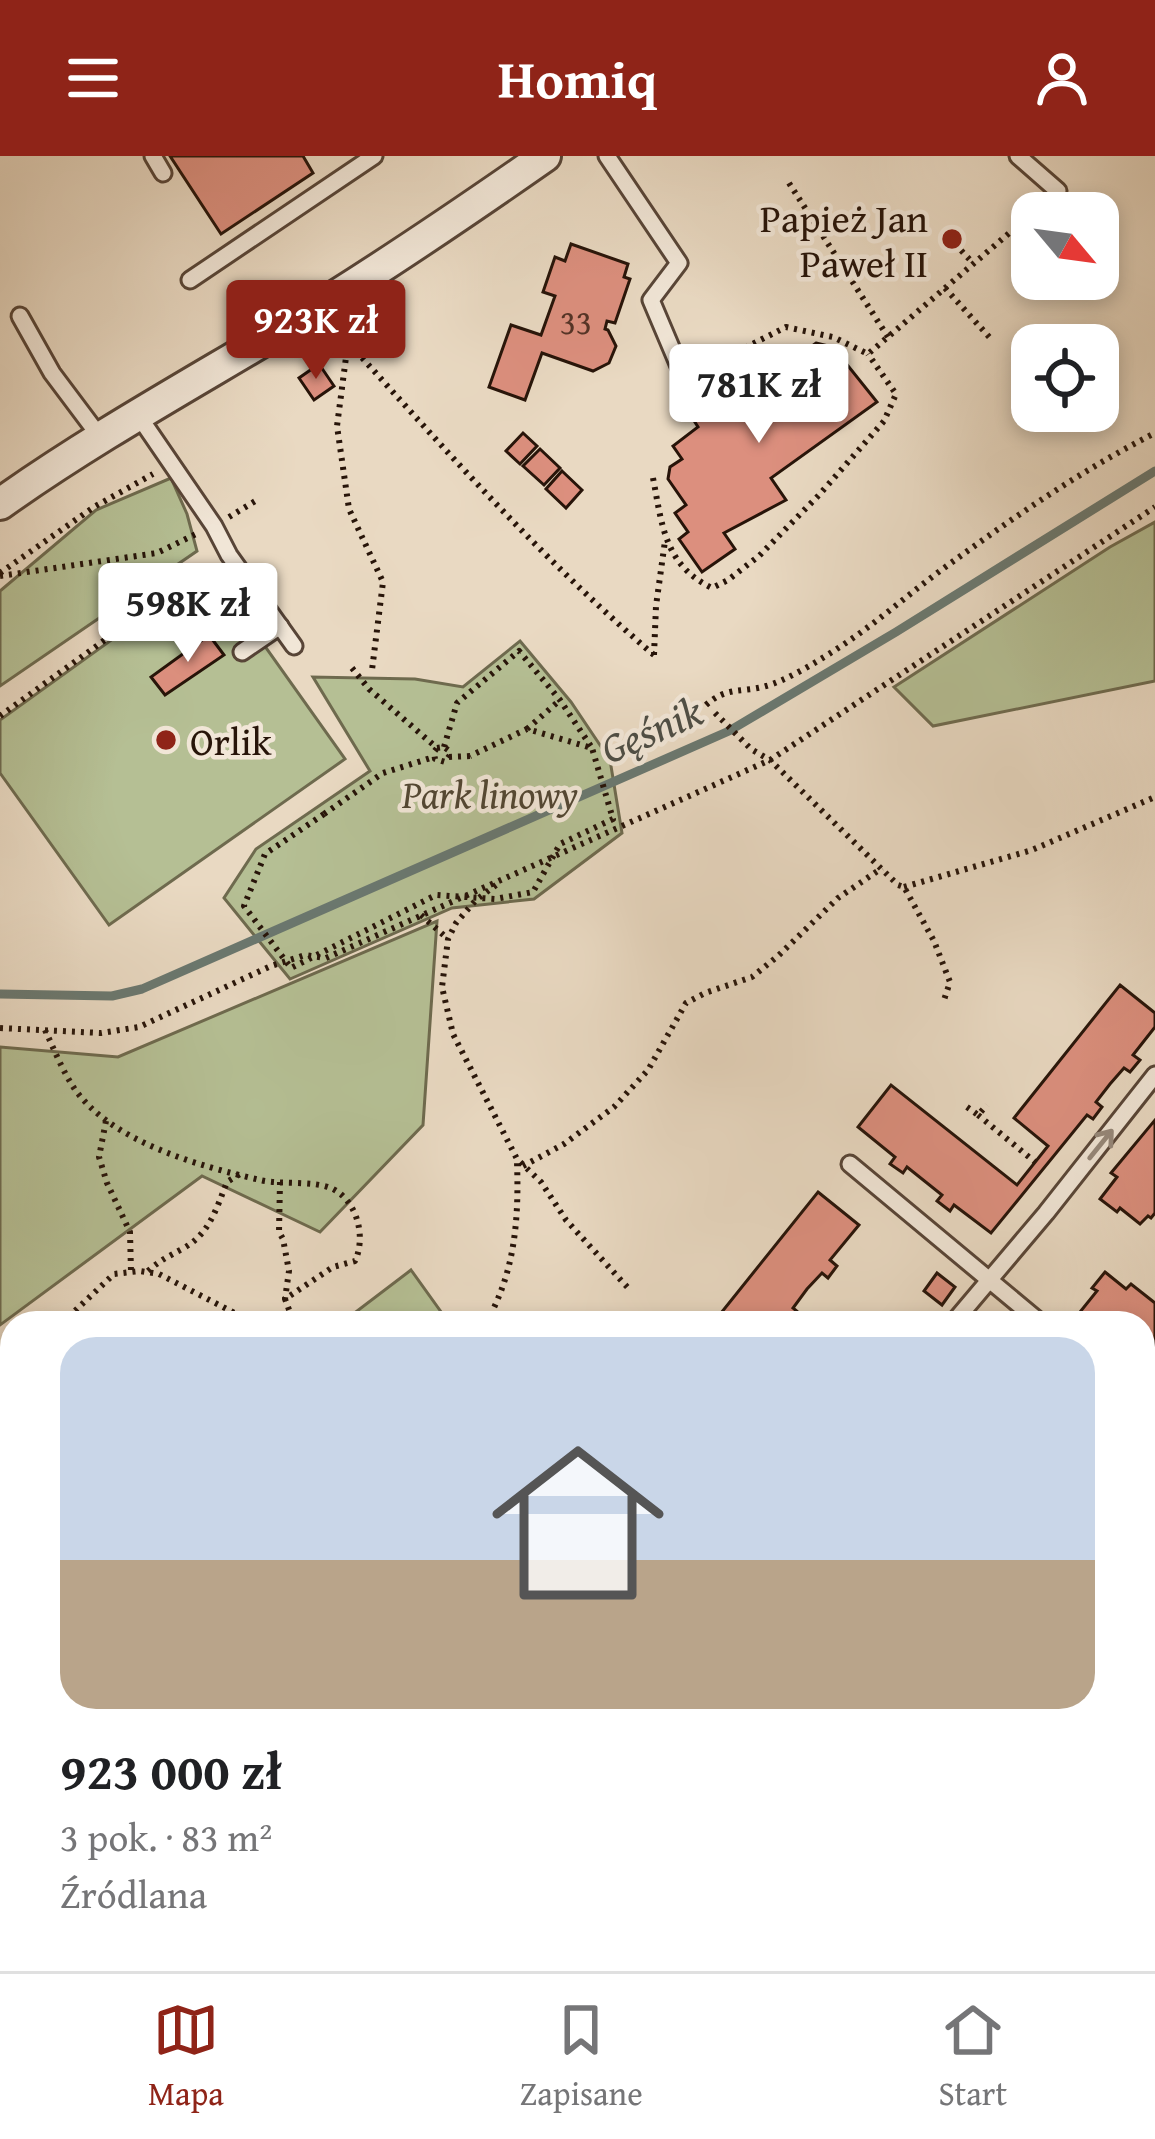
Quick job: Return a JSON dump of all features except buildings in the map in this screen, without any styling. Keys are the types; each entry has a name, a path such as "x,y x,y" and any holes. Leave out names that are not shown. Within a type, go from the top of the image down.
{"street":[{"path":"0,504 100,437 423,240 545,156"}],"lane":[{"path":"153,156 163,173"},
{"path":"190,280 374,156"},
{"path":"607,156 679,263 651,300 684,378"},
{"path":"1018,156 1058,191"},
{"path":"20,316 52,373 100,437"},
{"path":"138,415 294,646"},
{"path":"242,652 280,626"},
{"path":"963,1311 1155,1075"},
{"path":"850,1164 1027,1311"}],"path":[{"path":"789,184 888,337"},
{"path":"868,354 1058,191"},
{"path":"956,244 973,263"},
{"path":"945,288 991,340"},
{"path":"316,308 546,555 654,655 665,541 653,478"},
{"path":"665,541 696,580 712,588 728,580 759,556 819,495 884,421 896,394 868,354 833,337 786,326 684,378"},
{"path":"348,342 338,426 349,509 383,582 372,670"},
{"path":"706,704 718,694 767,686 827,656 1013,519 1102,460 1155,434"},
{"path":"0,575 94,507 172,464"},
{"path":"0,1028 100,1033 139,1027 271,966 305,955 326,958 770,760 1155,507"},
{"path":"1146,513 1155,520"},
{"path":"0,575 157,553 214,526"},
{"path":"0,716 227,551"},
{"path":"438,750 458,703 519,651 592,748 614,819 560,844 533,892 495,899 436,895 291,968 244,906 266,854 383,773 438,750 448,750 449,757"},
{"path":"352,668 438,750 442,762 449,757 474,756 527,729 560,700"},
{"path":"715,713 904,887 950,982 944,1000"},
{"path":"527,729 592,748"},
{"path":"904,887 1032,850 1155,797"},
{"path":"520,1162 564,1144 614,1106 648,1070 686,1003 752,976 838,898 881,868"},
{"path":"504,879 476,900 448,939 442,987 453,1034 520,1162 629,1288"},
{"path":"421,914 448,939"},
{"path":"45,1030 75,1089 106,1121 160,1148 240,1174 332,1188 356,1214 362,1247 355,1261 333,1267 285,1299"},
{"path":"978,1115 987,1105"},
{"path":"967,1107 1035,1162"},
{"path":"106,1121 99,1157 130,1232 131,1272"},
{"path":"492,1311 514,1249 520,1162"},
{"path":"147,1272 187,1247 217,1215 227,1182 240,1174"},
{"path":"280,1183 279,1232 289,1271 285,1299 290,1311"},
{"path":"75,1311 114,1274 131,1272 159,1274 231,1311"}],"green space":[{"path":"171,478 197,551 0,686 0,591 96,510"},
{"path":"1155,522 1155,681 933,726 894,687 1110,547"},
{"name":"Orlik","path":"210,569 345,759 109,925 0,773 0,720"},
{"name":"Park linowy","path":"520,641 571,702 610,760 622,833 534,899 452,908 290,979 224,898 256,849 370,771 313,677 415,679 463,687"},
{"path":"437,921 423,1125 320,1232 202,1176 19,1311 0,1311 0,1047 118,1057"},
{"path":"411,1270 440,1311 357,1311"}],"waterway":[{"name":"Gęśnik","path":"0,994 112,996 142,989 729,731 1155,471"}],"place":[{"name":"Papież Jan Paweł II","path":"952,239"},
{"name":"Orlik","path":"166,740"}]}
